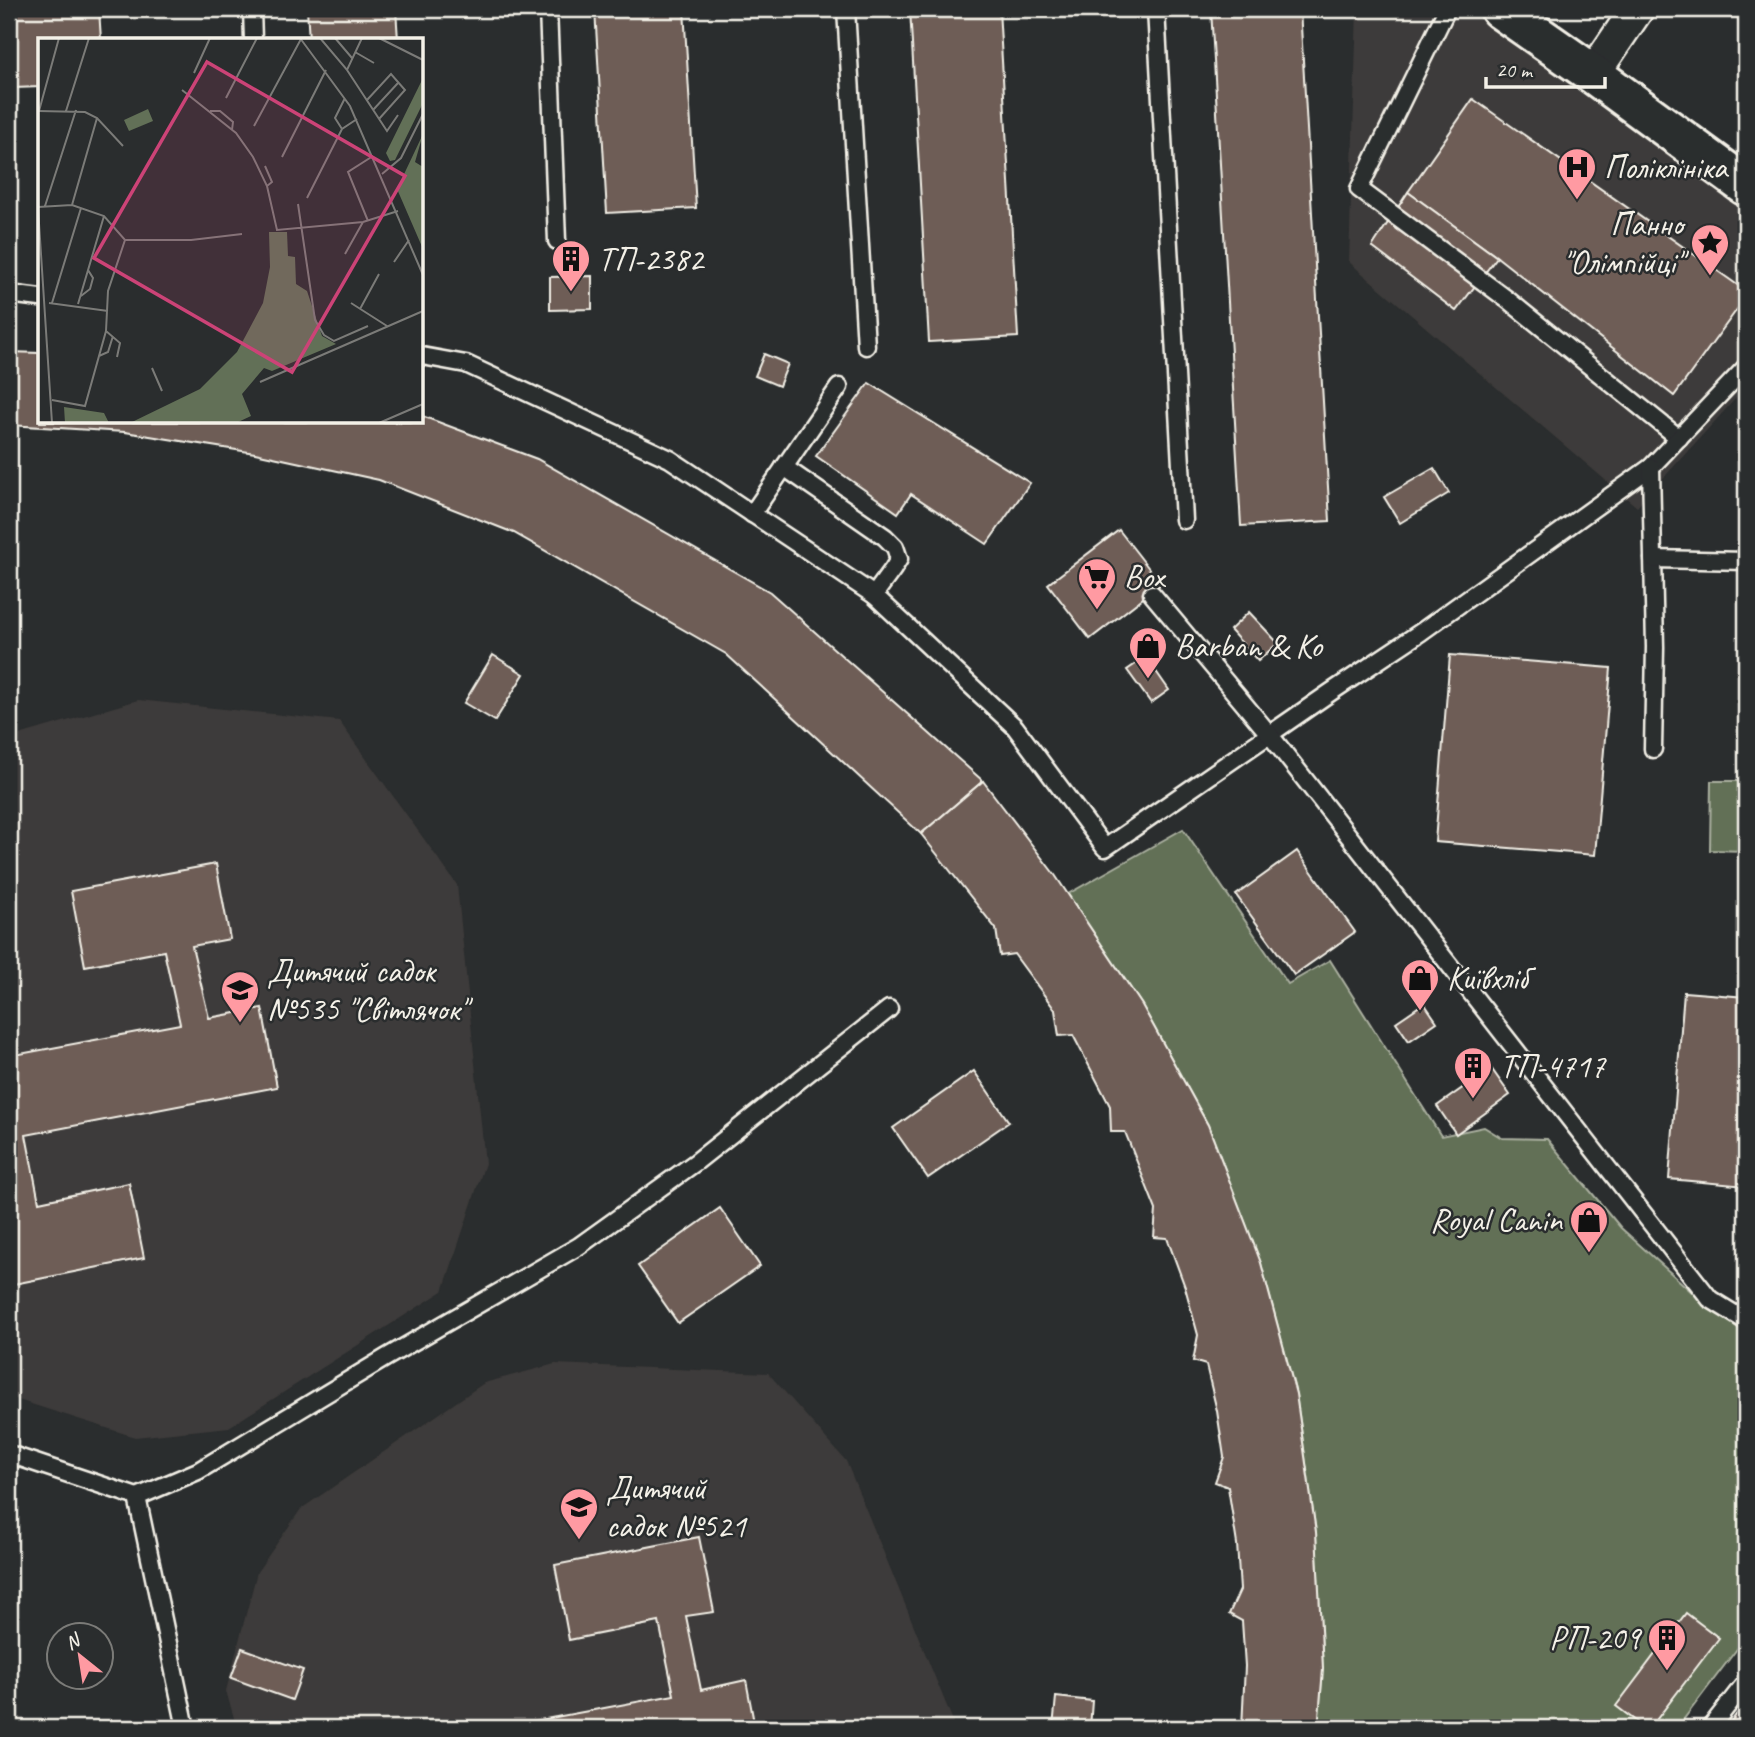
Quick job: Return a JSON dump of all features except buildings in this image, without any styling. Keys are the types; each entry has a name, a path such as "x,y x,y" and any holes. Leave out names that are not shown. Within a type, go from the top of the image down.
{"street":[{"path":"1500,9 1746,186"},
{"path":"1593,74 1637,9"}],"lane":[{"path":"252,9 253,38"},
{"path":"548,9 557,241"},
{"path":"846,9 866,345"},
{"path":"1156,9 1184,520"},
{"path":"1447,9 1359,189 1508,300 1679,438"},
{"path":"9,294 38,298"},
{"path":"424,351 466,364 670,459 874,595 1015,727 1105,848 1421,632 1651,467 1746,367"},
{"path":"752,514 839,387"},
{"path":"785,467 885,537 895,547 899,559 874,595"},
{"path":"1651,467 1655,647 1653,749"},
{"path":"1653,559 1746,561"},
{"path":"1152,594 1270,735 1710,1299 1746,1321"},
{"path":"9,1454 137,1497 198,1471 579,1246 696,1162 889,1009"},
{"path":"137,1497 186,1728"},
{"path":"1710,1728 1746,1682"}],"shaded area":[{"path":"1357,9 1465,9 1746,212 1746,387 1637,507 1349,262"},
{"name":"Дитячий садок №535 \"Світлячок\"","path":"138,700 339,721 457,885 485,1163 443,1291 229,1427 135,1437 9,1397 9,738"},
{"name":"Дитячий садок №521","path":"555,1364 768,1373 846,1461 953,1721 952,1728 237,1728 226,1691 257,1572 301,1509 484,1383"}],"green space":[{"path":"1711,781 1746,781 1746,851 1710,850"},
{"path":"1183,829 1288,984 1330,960 1441,1136 1484,1127 1502,1138 1547,1139 1621,1228 1704,1303 1746,1334 1746,1637 1677,1728 1318,1728 1323,1669 1316,1532 1296,1394 1261,1263 1208,1125 1142,1005 1068,894"}],"place":[{"name":"Поліклініка","path":"1577,201"},
{"name":"Панно \"Олімпійці\"","path":"1710,277"},
{"name":"ТП-2382","path":"571,293"},
{"name":"Box","path":"1097,611"},
{"name":"Barban & Ko","path":"1148,680"},
{"name":"Київхліб","path":"1420,1012"},
{"name":"Дитячий садок №535 \"Світлячок\"","path":"240,1024"},
{"name":"ТП-4717","path":"1473,1100"},
{"name":"Royal Canin","path":"1589,1254"},
{"name":"Дитячий садок №521","path":"579,1541"},
{"name":"РП-209","path":"1667,1672"}]}
